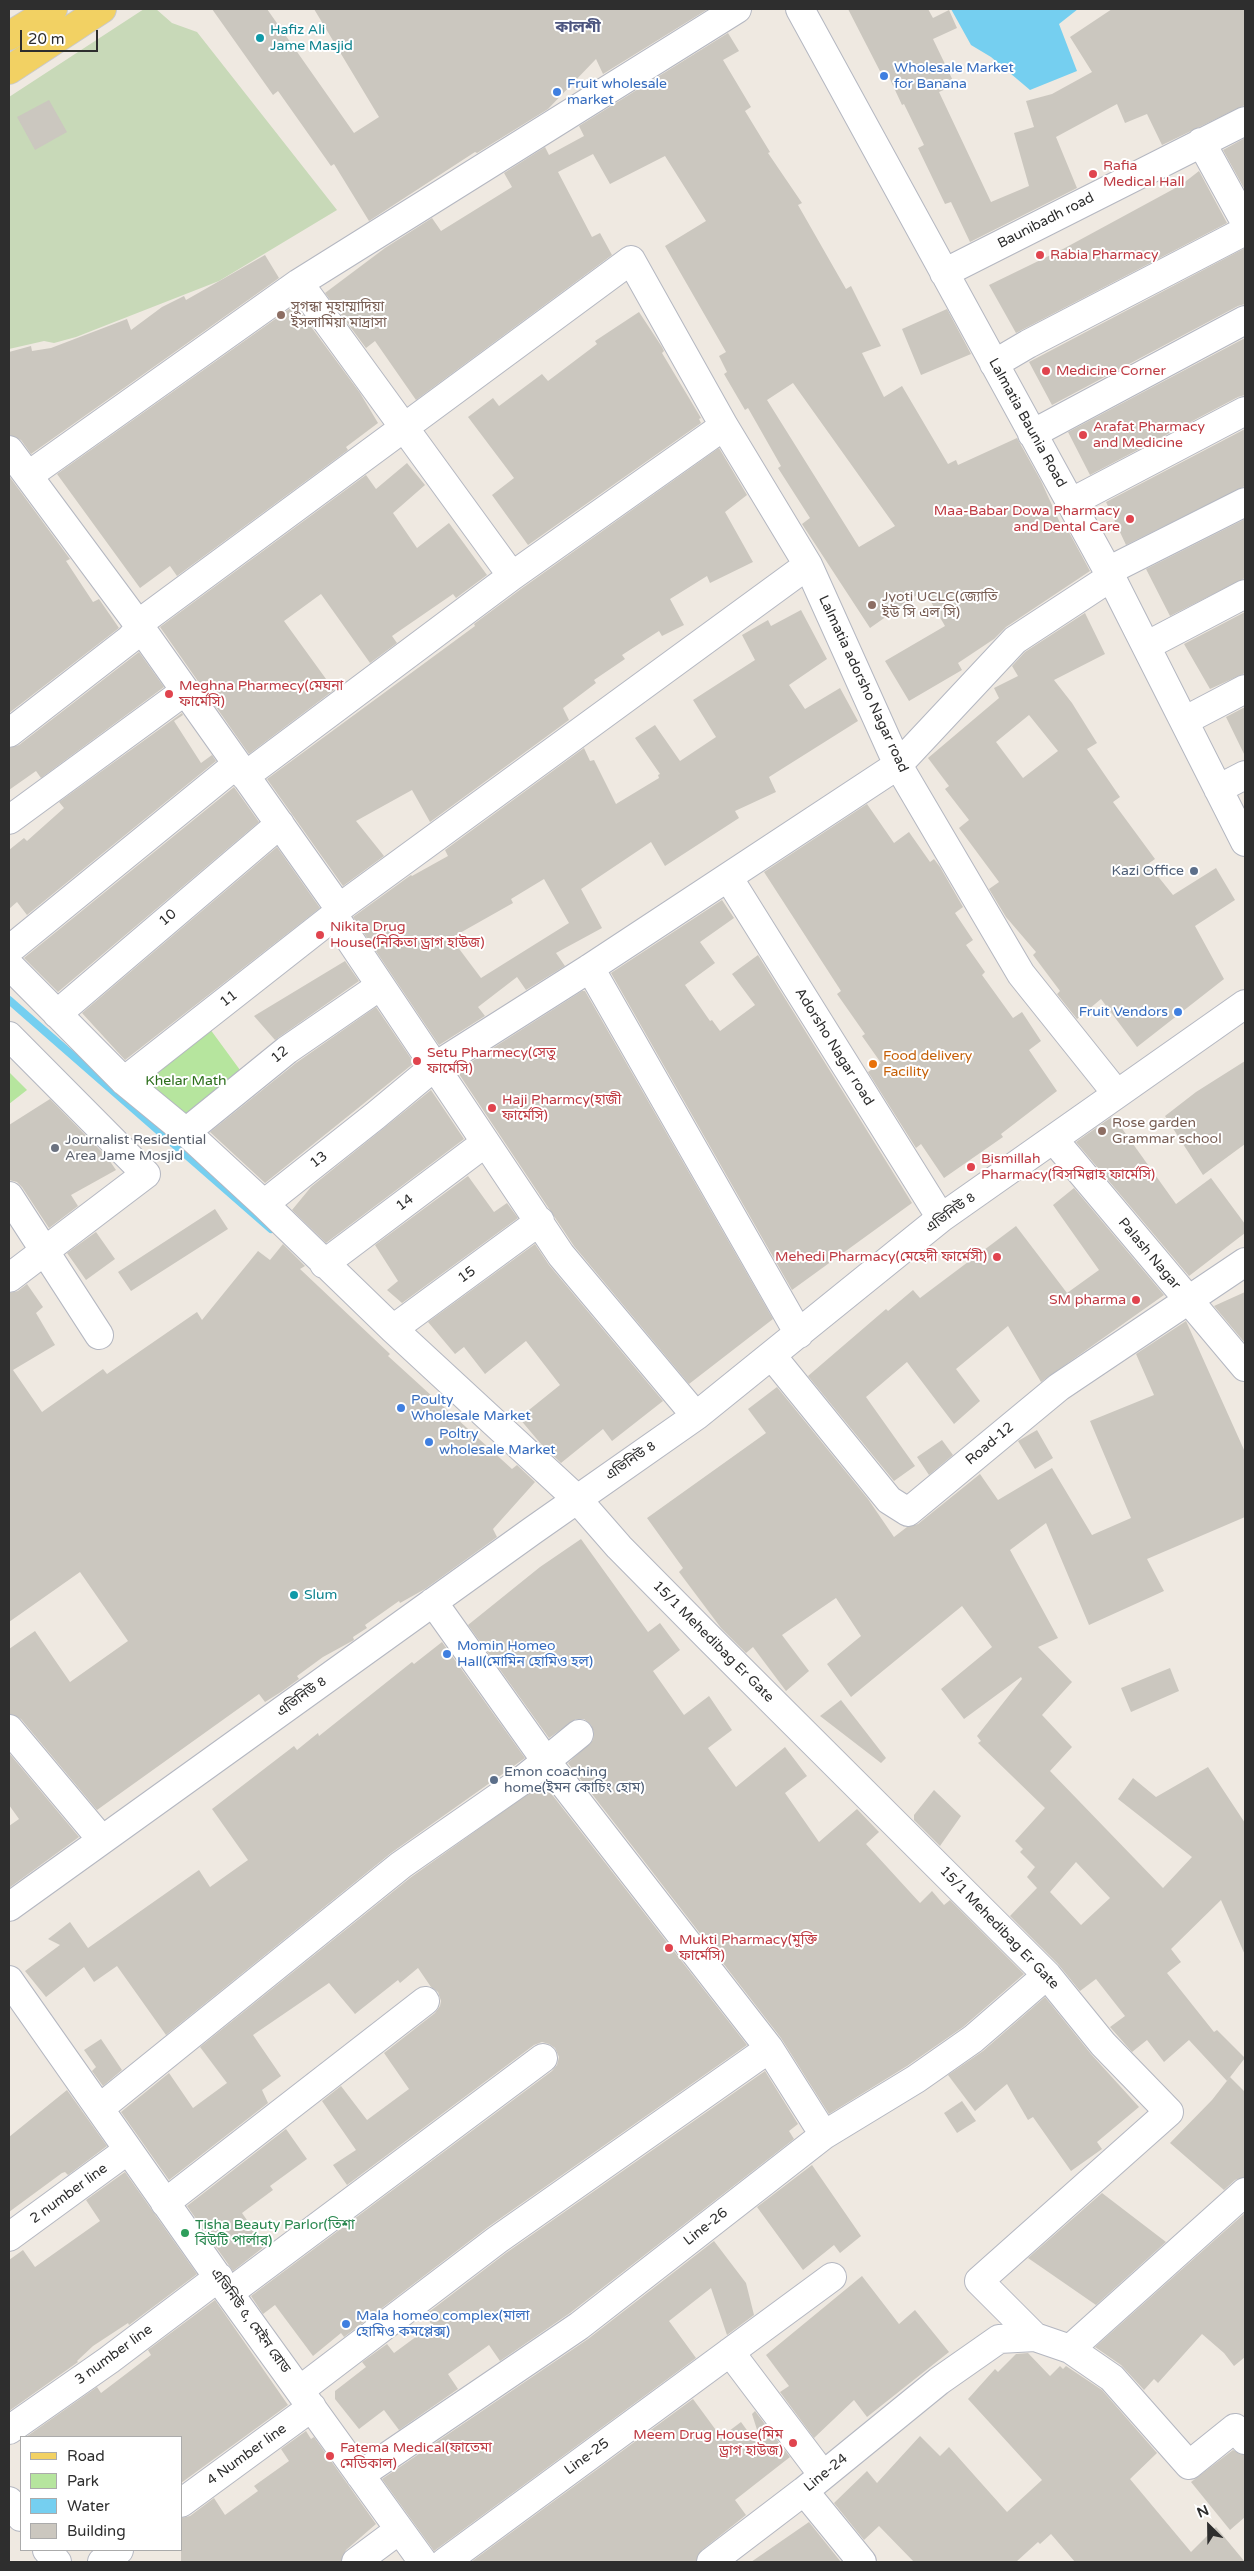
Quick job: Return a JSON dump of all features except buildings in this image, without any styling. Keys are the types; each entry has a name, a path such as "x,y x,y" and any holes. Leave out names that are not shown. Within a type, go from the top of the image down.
{"main road":[{"path":"9,36 53,9"},
{"path":"9,70 102,9"}],"street":[{"path":"29,474 298,283 737,9"},
{"name":"Lalmatia Baunia Road","path":"800,9 1109,574 1245,842"},
{"name":"Baunibadh road","path":"944,272 1245,121"},
{"path":"1201,142 1245,222"},
{"path":"994,364 1028,344 1245,231"},
{"name":"Lalmatia adorsho Nagar road","path":"406,428 631,260 724,426 808,565 898,765 1021,974 1117,1094"},
{"path":"298,283 406,428 512,576"},
{"path":"1032,434 1245,320"},
{"path":"1070,503 1245,410"},
{"path":"9,950 241,770 724,426"},
{"path":"9,733 130,639 137,631 138,624 406,428"},
{"path":"9,450 29,474 138,624 280,824 337,912 380,986 485,1143 540,1221 561,1255 696,1416"},
{"name":"13","path":"264,1204 375,1116 434,1066 590,968 898,765 1015,640 1109,574 1245,502"},
{"name":"11","path":"124,1081 337,912 808,565"},
{"path":"1146,646 1245,594"},
{"path":"1184,721 1245,689"},
{"path":"9,820 185,691"},
{"path":"1218,789 1245,774"},
{"name":"10","path":"57,1014 280,824"},
{"name":"Adorsho Nagar road","path":"728,877 941,1218"},
{"name":"15/1 Mehedibag Er Gate","path":"9,965 124,1081 186,1132 264,1204 393,1329 577,1499 619,1547 1047,1975 1103,2044 1169,2112 980,2281 1035,2337"},
{"path":"590,968 799,1334"},
{"name":"12","path":"186,1132 287,1050 380,986"},
{"name":"এভিনিউ ৪","path":"9,1908 433,1602 696,1416 941,1218 1245,1004"},
{"path":"9,1036 146,1174 9,1278"},
{"name":"Palash Nagar","path":"1054,1140 1245,1367"},
{"name":"14","path":"324,1264 485,1143"},
{"path":"9,1196 99,1335"},
{"name":"15","path":"393,1329 540,1221"},
{"name":"Road-12","path":"772,1356 889,1500 908,1512 1059,1386 1245,1262"},
{"path":"433,1602 546,1761 769,2048 824,2135"},
{"path":"9,1729 102,1840"},
{"path":"100,2108 401,1865 520,1782 579,1734"},
{"name":"Line-26","path":"360,2475 579,2326 824,2135 916,2078 973,2039 1047,1975"},
{"name":"এভিনিউ ৫, মেইন রোড","path":"9,1980 165,2203 399,2530 424,2562"},
{"path":"165,2203 425,2001"},
{"name":"4 Number line","path":"182,2503 497,2240 760,2055"},
{"name":"3 number line","path":"9,2430 109,2360 224,2285 543,2058"},
{"name":"2 number line","path":"9,2237 128,2150"},
{"path":"1070,2349 1245,2192"},
{"name":"Line-25","path":"445,2562 832,2277"},
{"path":"1035,2337 1070,2349 1112,2378 1189,2465 1242,2426"},
{"name":"Line-24","path":"710,2562 814,2483 939,2381 999,2339 1035,2337"},
{"path":"730,2352 862,2562"},
{"path":"9,2501 20,2516"},
{"path":"356,2562 399,2530"},
{"path":"48,2551 56,2562"},
{"path":"102,2562 117,2551"}],"green space":[{"path":"144,9 156,9 172,23 197,32 337,210 219,281 76,337 54,343 44,341 9,349 9,97"},
{"name":"Khelar Math","path":"210,1029 240,1070 185,1118 138,1082"},
{"path":"9,1072 27,1090 9,1104"}],"water":[{"path":"951,9 1078,9 1059,24 1077,71 1030,90 991,57 971,45"}],"waterway":[{"path":"9,1000 271,1229"}],"place":[{"name":"Hafiz Ali Jame Masjid","path":"260,38"},
{"name":"Wholesale Market for Banana","path":"884,76"},
{"name":"Fruit wholesale market","path":"557,92"},
{"name":"Rafia Medical Hall","path":"1093,174"},
{"name":"Rabia Pharmacy","path":"1040,255"},
{"name":"সুগন্ধা মুহাম্মাদিয়া ইসলামিয়া মাদ্রাসা","path":"281,315"},
{"name":"Medicine Corner","path":"1046,371"},
{"name":"Arafat Pharmacy and Medicine","path":"1083,435"},
{"name":"Maa-Babar Dowa Pharmacy and Dental Care","path":"1130,519"},
{"name":"Jyoti UCLC(জ্যোতি ইউ সি এল সি)","path":"872,605"},
{"name":"Meghna Pharmecy(মেঘনা ফার্মেসি)","path":"169,694"},
{"name":"Kazi Office","path":"1194,871"},
{"name":"Nikita Drug House(নিকিতা ড্রাগ হাউজ)","path":"320,935"},
{"name":"Fruit Vendors","path":"1178,1012"},
{"name":"Setu Pharmecy(সেতু ফার্মেসি)","path":"417,1061"},
{"name":"Food delivery Facility","path":"873,1064"},
{"name":"Haji Pharmcy(হাজী ফার্মেসি)","path":"492,1108"},
{"name":"Rose garden Grammar school","path":"1102,1131"},
{"name":"Journalist Residential Area Jame Mosjid","path":"55,1148"},
{"name":"Bismillah Pharmacy(বিসমিল্লাহ ফার্মেসি)","path":"971,1167"},
{"name":"Mehedi Pharmacy(মেহেদী ফার্মেসী)","path":"997,1257"},
{"name":"SM pharma","path":"1136,1300"},
{"name":"Poulty Wholesale Market","path":"401,1408"},
{"name":"Poltry wholesale Market","path":"429,1442"},
{"name":"Slum","path":"294,1595"},
{"name":"Momin Homeo Hall(মোমিন হোমিও হল)","path":"447,1654"},
{"name":"Emon coaching home(ইমন কোচিং হোম)","path":"494,1780"},
{"name":"Mukti Pharmacy(মুক্তি ফার্মেসি)","path":"669,1948"},
{"name":"Tisha Beauty Parlor(তিশা বিউটি পার্লার)","path":"185,2233"},
{"name":"Mala homeo complex(মালা হোমিও কমপ্লেক্স)","path":"346,2324"},
{"name":"Meem Drug House(মিম ড্রাগ হাউজ)","path":"793,2443"},
{"name":"Fatema Medical(ফাতেমা মেডিকাল)","path":"330,2456"}],"district":[{"name":"কালশী","path":"578,28"}]}
